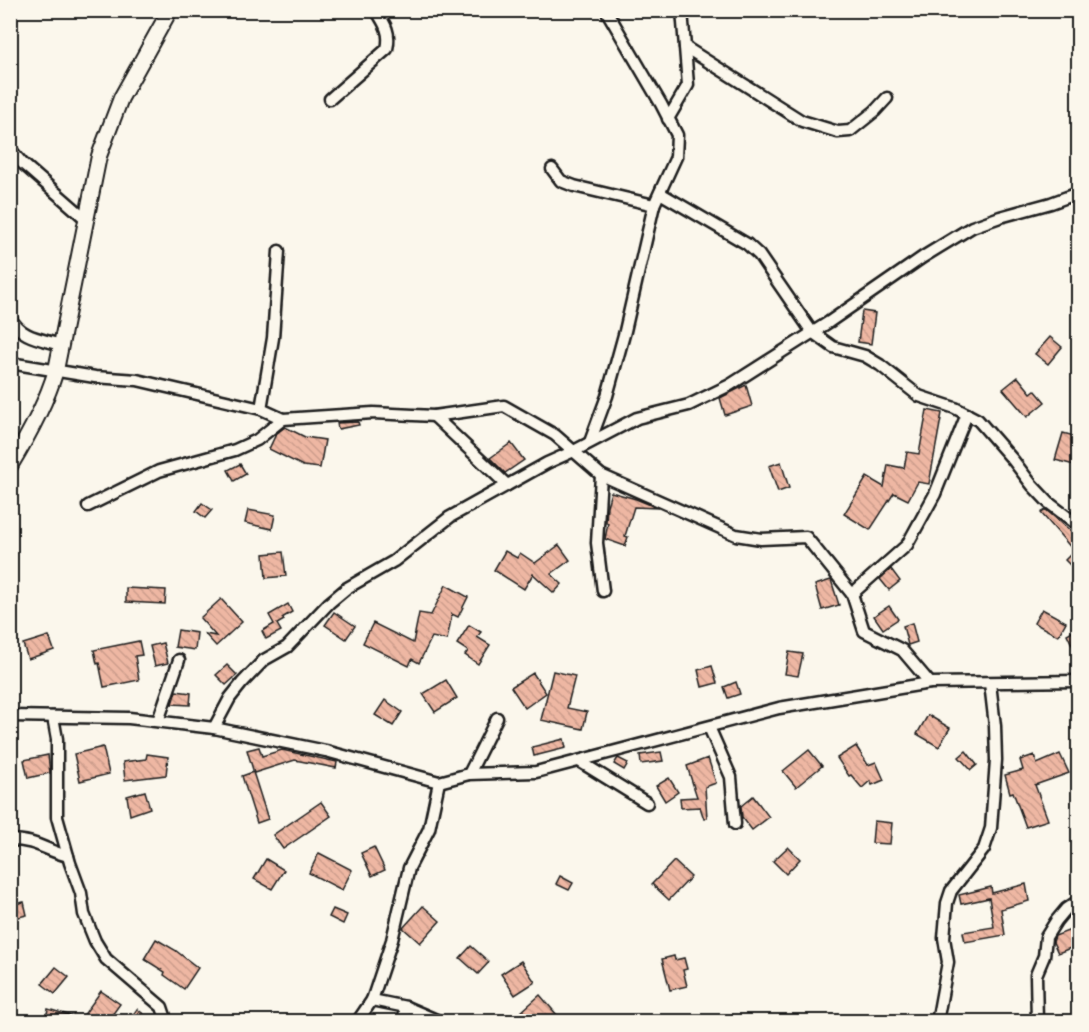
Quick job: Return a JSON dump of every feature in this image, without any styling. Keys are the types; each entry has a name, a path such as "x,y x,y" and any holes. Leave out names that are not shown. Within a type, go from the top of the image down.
{"main road":[{"path":"10,466 36,419 56,370 99,156 121,98 170,10"}],"street":[{"path":"330,99 387,49 390,39 376,10"},
{"path":"590,442 607,396 625,331 654,205 676,157 677,135 606,10"},
{"path":"668,119 688,85 682,10"},
{"path":"685,47 802,121 838,132 850,131 876,111 887,98"},
{"path":"10,149 22,163 86,219"},
{"path":"552,169 561,181 574,186 654,205"},
{"path":"660,193 747,244 759,255 812,333 833,347 865,356 919,396 946,405 978,420 1049,503 1078,525"},
{"path":"214,728 230,698 264,660 287,646 347,588 394,561 450,517 547,463 637,418 689,405 730,385 972,227 1078,193"},
{"path":"261,409 273,338 279,251"},
{"path":"10,318 15,328 22,333 61,345"},
{"path":"10,363 95,377 137,380 261,409 283,419 373,413 434,416 504,406 555,435 601,475 736,535 761,539 806,537 852,594 864,631 902,650 930,683"},
{"path":"852,594 907,545 935,494 967,414"},
{"path":"434,416 507,485"},
{"path":"88,506 159,471 235,450 257,440 283,419"},
{"path":"601,475 597,543 603,591"},
{"path":"158,721 179,660"},
{"path":"10,716 129,718 214,728 326,751 439,782 469,774 536,772 778,708 930,683 1078,681"},
{"path":"937,1022 948,962 944,938 947,903 951,891 984,849 991,828 996,760 990,683"},
{"path":"53,717 57,739 57,817 94,942 106,959 162,1007 167,1022"},
{"path":"469,774 497,718"},
{"path":"709,727 731,777 735,824"},
{"path":"579,762 647,803"},
{"path":"357,1022 372,1000 392,940 409,868 429,829 439,782"},
{"path":"10,840 28,840 55,853 68,856"},
{"path":"1037,1022 1036,975 1044,956 1046,937 1061,915 1078,901"},
{"path":"372,1000 406,1007 441,1022"},
{"path":"403,1022 406,1007"}],"building":[{"path":"862,311 875,313 871,344 858,342"},
{"path":"1050,337 1062,347 1048,364 1035,354"},
{"path":"1018,377 1031,393 1035,390 1045,402 1027,417 1003,389"},
{"path":"746,385 752,406 725,415 720,398"},
{"path":"927,410 942,413 929,484 918,482 908,500 894,493 870,530 844,514 867,477 884,487 888,465 904,468 907,452 919,454"},
{"path":"358,422 359,425 338,429 337,423"},
{"path":"285,427 305,437 325,440 320,468 303,466 269,449 276,434"},
{"path":"1063,433 1078,437 1078,466 1055,460"},
{"path":"511,443 524,460 505,473 490,458"},
{"path":"781,462 789,488 778,492 769,466"},
{"path":"240,464 246,474 234,481 228,470"},
{"path":"611,492 658,508 634,507 625,536 628,537 625,546 605,539 608,523 606,523 607,506"},
{"path":"202,503 212,510 205,518 196,511"},
{"path":"248,510 275,515 272,529 245,523"},
{"path":"1046,510 1078,537 1078,573 1065,560 1074,551 1041,513"},
{"path":"559,545 570,560 551,574 562,584 554,593 533,574 524,589 494,570 505,551 517,558 520,553 535,563"},
{"path":"283,552 286,576 266,578 264,554"},
{"path":"891,569 900,581 889,590 880,579"},
{"path":"831,580 839,605 822,610 815,585"},
{"path":"446,585 468,597 458,617 452,614 447,640 432,637 419,663 412,659 409,666 363,643 373,623 413,643 419,613 431,615"},
{"path":"126,588 166,590 165,604 126,602"},
{"path":"221,599 242,622 216,646 205,634 216,636 200,618"},
{"path":"288,604 292,612 277,624 281,631 266,639 262,631 274,624 269,615"},
{"path":"889,606 898,619 883,629 874,616"},
{"path":"1042,609 1066,622 1058,636 1034,623"},
{"path":"334,612 355,626 346,639 325,625"},
{"path":"912,623 917,642 908,645 903,626"},
{"path":"469,625 481,632 477,637 490,645 478,664 465,655 468,651 457,644"},
{"path":"1078,628 1078,657 1067,634"},
{"path":"178,630 197,633 195,650 175,647"},
{"path":"49,636 54,650 28,659 23,644"},
{"path":"139,641 142,655 135,656 139,680 104,687 94,650"},
{"path":"163,643 168,663 155,666 150,646"},
{"path":"789,652 803,654 798,676 785,674"},
{"path":"227,665 237,675 226,685 216,675"},
{"path":"712,666 717,683 702,687 698,670"},
{"path":"553,671 575,676 567,708 587,712 583,729 541,720"},
{"path":"533,673 546,693 525,708 511,687"},
{"path":"446,680 457,698 435,712 423,694"},
{"path":"736,682 740,694 728,698 724,687"},
{"path":"176,691 191,693 190,705 172,704"},
{"path":"385,700 402,712 393,726 375,715"},
{"path":"928,715 950,728 939,747 917,734"},
{"path":"564,739 566,748 534,756 532,747"},
{"path":"856,746 868,765 876,762 884,780 872,785 870,781 862,788 851,775 849,776 837,758"},
{"path":"103,747 109,774 80,781 74,754"},
{"path":"259,747 262,756 282,750 337,762 336,768 295,760 254,773 247,750"},
{"path":"809,750 822,766 796,787 783,771"},
{"path":"966,751 977,765 971,770 959,757"},
{"path":"661,752 663,761 641,764 640,755"},
{"path":"147,754 168,757 166,775 125,780 123,762 146,759"},
{"path":"1060,754 1069,773 1035,785 1048,820 1026,827 1013,792 1010,793 1005,775 1023,770 1020,760 1034,755 1037,764"},
{"path":"48,755 50,773 28,778 24,760"},
{"path":"618,758 628,763 624,770 614,764"},
{"path":"708,758 716,783 705,787 707,818 704,819 700,807 681,808 680,798 697,797 687,766"},
{"path":"253,772 268,819 257,823 242,776"},
{"path":"669,778 678,792 665,801 656,786"},
{"path":"145,791 150,808 130,815 127,796"},
{"path":"753,796 769,817 752,830 742,817 741,806"},
{"path":"321,802 331,816 283,849 273,835"},
{"path":"874,821 892,823 890,844 872,843"},
{"path":"374,847 385,870 372,876 361,853"},
{"path":"788,847 800,859 786,874 773,861"},
{"path":"319,853 352,870 342,890 309,873"},
{"path":"266,859 284,870 272,889 254,879"},
{"path":"674,861 691,877 669,900 652,884"},
{"path":"560,876 573,883 569,890 556,884"},
{"path":"1026,884 1029,901 1001,909 1005,935 965,942 963,932 994,927 989,898 961,904 959,895 991,887 992,893"},
{"path":"24,902 27,915 10,919 10,905"},
{"path":"423,906 440,921 420,943 403,928"},
{"path":"333,909 347,915 343,924 329,917"},
{"path":"1078,927 1078,945 1058,953 1053,942 1055,936"},
{"path":"156,939 198,968 184,989 164,975 165,972 144,959"},
{"path":"471,946 489,962 478,974 460,958"},
{"path":"674,956 675,960 684,958 687,969 683,970 687,986 670,990 662,959"},
{"path":"521,961 535,982 515,995 501,974"},
{"path":"56,967 69,977 55,994 42,984"},
{"path":"101,991 120,1004 107,1022 91,1022 83,1016"},
{"path":"540,995 563,1022 530,1022 521,1012"},
{"path":"48,1009 82,1019 82,1022 45,1022"},
{"path":"137,1009 154,1022 128,1022"}]}
